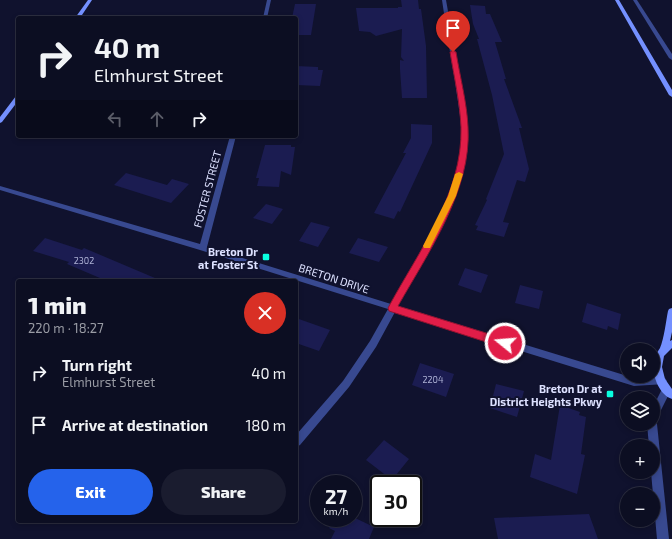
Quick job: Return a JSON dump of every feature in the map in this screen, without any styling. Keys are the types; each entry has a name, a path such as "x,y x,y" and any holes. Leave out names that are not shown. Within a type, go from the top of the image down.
{"street":[{"path":"78,16 90,0"},
{"path":"265,16 269,0"},
{"path":"298,440 351,378 373,344 433,236 452,196 460,171 464,150 465,127 444,0"},
{"path":"617,0 672,95"},
{"path":"635,0 672,58"},
{"path":"0,121 16,100"},
{"name":"FOSTER STREET","path":"203,248 232,138"},
{"name":"BRETON DRIVE","path":"0,188 203,248 392,308 631,381 666,389"},
{"path":"660,402 666,389 657,366 659,356 668,346 672,311"},
{"path":"653,431 663,539"}],"building":[{"path":"401,0 418,0 419,9 421,9 426,46 427,98 402,98 400,60 404,61 401,57 402,29 376,36 370,32 359,31 356,8 398,8 402,7"},
{"path":"295,4 316,4 311,35 298,35 298,16 292,16"},
{"path":"470,5 485,6 486,14 490,14 502,42 495,42 506,79 504,79 522,128 519,128 529,169 525,182 517,180 503,222 509,223 504,237 476,230 478,226 475,225 487,200 486,199 504,154 492,95 477,39 479,39 473,24"},
{"path":"298,66 318,67 318,70 323,70 320,86 298,85"},
{"path":"411,124 432,125 432,143 400,212 398,211 394,219 374,213 406,153 403,153 411,138"},
{"path":"265,145 291,145 291,147 295,147 291,175 281,171 279,187 257,186 259,178 256,178"},
{"path":"126,173 167,185 172,179 189,184 171,203 114,185"},
{"path":"266,204 283,209 272,224 253,218"},
{"path":"311,222 330,227 318,247 299,241"},
{"path":"45,238 82,250 84,248 157,279 102,279 67,264 69,262 33,251"},
{"path":"358,238 388,247 379,262 349,253"},
{"path":"465,268 488,275 481,293 458,285"},
{"path":"520,285 543,291 539,309 515,303"},
{"path":"587,303 621,314 618,330 608,326 607,330 582,322"},
{"path":"298,319 330,330 319,351 298,344"},
{"path":"420,363 454,374 446,397 412,385"},
{"path":"496,384 524,391 517,417 490,408"},
{"path":"560,405 580,412 579,415 586,417 581,454 585,455 577,494 530,477 535,454 551,460"},
{"path":"384,440 409,459 396,475 386,475 366,460"},
{"path":"589,514 598,539 498,539 494,518"},
{"path":"362,521 370,525 370,527 374,527 369,539 331,539 335,531 329,528 362,527"}],"slow traffic":[{"path":"427,246 452,196 459,174"}],"place":[{"name":"Breton Dr at Foster St","path":"266,257"},
{"name":"Breton Dr at District Heights Pkwy","path":"610,394"}],"route":[{"path":"453,52 465,127 464,150 460,171 452,196 433,236 392,308 505,343"}]}
